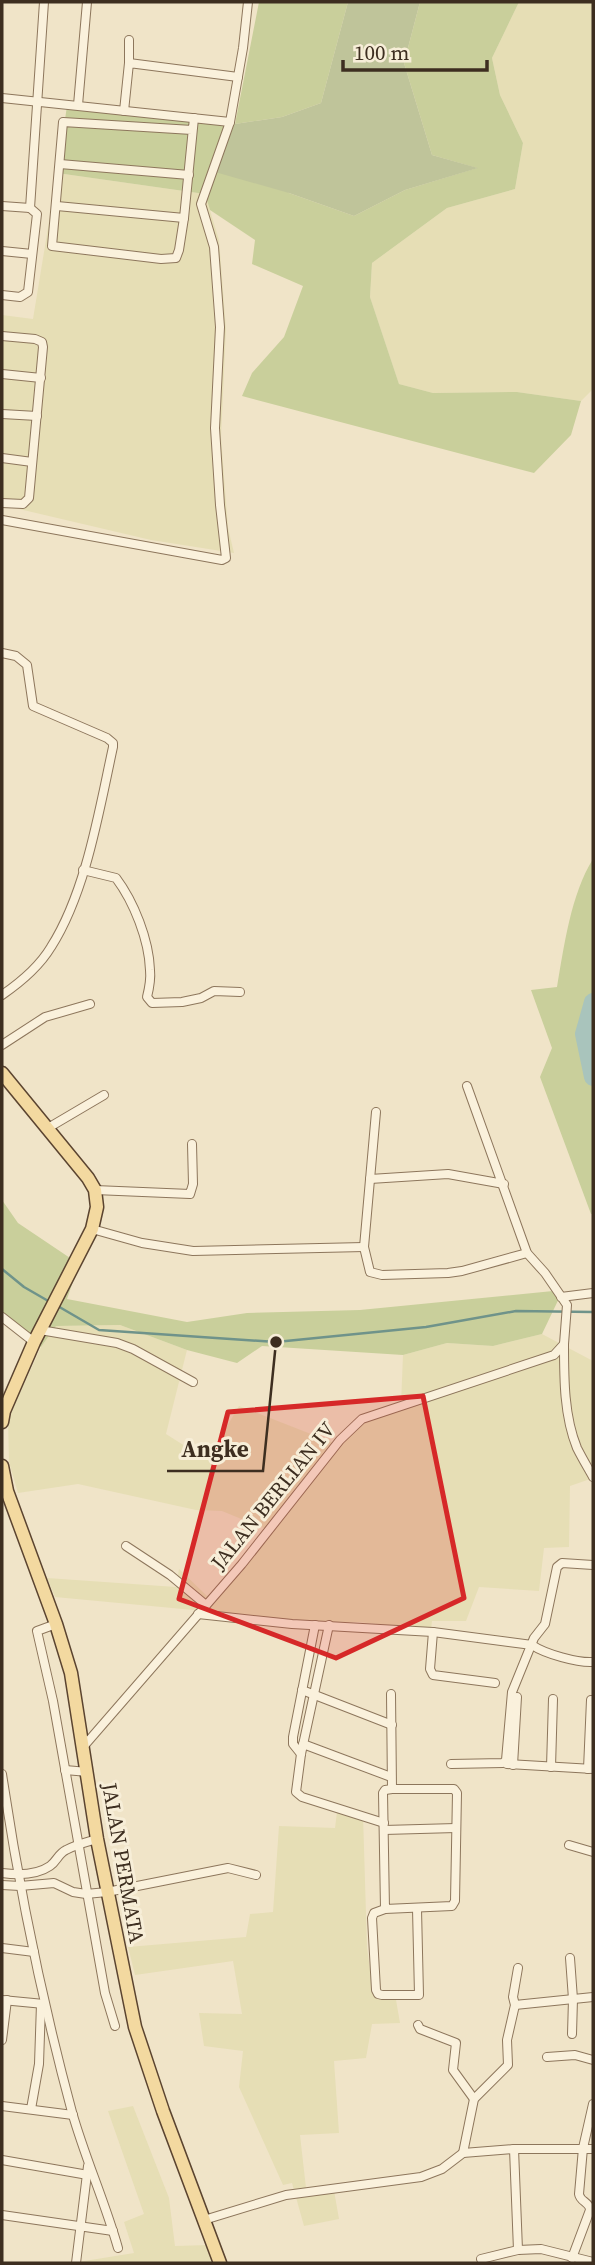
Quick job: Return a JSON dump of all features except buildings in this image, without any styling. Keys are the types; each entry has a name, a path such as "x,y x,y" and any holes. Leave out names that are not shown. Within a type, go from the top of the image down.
{"main road":[{"path":"2,1073 89,1178 95,1190 97,1207 92,1229 40,1330 8,1401 2,1422"},
{"name":"JALAN PERMATA","path":"2,1466 7,1491 71,1673 97,1839 135,2026 220,2263"}],"street":[{"path":"30,208 44,2"},
{"path":"78,105 87,2"},
{"path":"2,520 222,560 226,558 215,428 220,327 214,247 201,204 230,122 248,2"},
{"path":"124,111 129,40"},
{"path":"129,64 238,77"},
{"path":"2,97 230,122"},
{"path":"192,130 65,121 52,246 172,260 178,254 184,218 194,118"},
{"path":"60,164 189,175"},
{"path":"2,206 30,208 37,214 27,292 20,297 2,295"},
{"path":"57,206 184,218"},
{"path":"2,251 32,254"},
{"path":"2,336 35,339 42,342 43,347 29,498 19,505 2,503"},
{"path":"2,374 41,379"},
{"path":"2,414 37,416"},
{"path":"2,458 32,462"},
{"path":"2,653 16,656 27,665 33,706 113,743 96,825 66,918 51,947 24,979 2,995"},
{"path":"83,870 116,878 130,902 145,940 150,970 147,997 152,1003 182,1002 201,998 214,991 240,992"},
{"path":"2,1045 45,1017 90,1004"},
{"path":"467,1086 527,1253 564,1301 567,1407 577,1448 593,1477"},
{"path":"48,1128 104,1095"},
{"path":"376,1112 364,1247 368,1269 373,1274 462,1271 527,1253"},
{"path":"95,1190 190,1194 193,1184 192,1144"},
{"path":"370,1179 448,1174 504,1184"},
{"path":"92,1229 142,1243 193,1251 364,1247"},
{"path":"564,1301 593,1293"},
{"path":"2,1317 40,1330 117,1343 193,1382"},
{"name":"JALAN BERLIAN IV","path":"84,1746 242,1564 340,1440 362,1419 554,1355 564,1344"},
{"path":"126,1546 170,1575 206,1605"},
{"path":"451,1764 503,1763 506,1760 512,1692 534,1638 545,1624 557,1566 562,1563 593,1565"},
{"path":"198,1614 250,1621 433,1632 532,1645 545,1652 586,1662 593,1661"},
{"path":"55,1623 37,1631 53,1701 105,1993 115,2026"},
{"path":"301,1754 293,1744 293,1737 315,1625"},
{"path":"329,1625 301,1754 296,1788 298,1795 384,1827 456,1828"},
{"path":"433,1632 430,1669 433,1675 495,1683"},
{"path":"302,1690 392,1725"},
{"path":"391,1694 392,1789"},
{"path":"517,1697 510,1765 591,1769 591,1700"},
{"path":"551,1767 553,1699"},
{"path":"303,1744 391,1777"},
{"path":"65,1770 88,1772"},
{"path":"2,1774 17,1875 43,2004 73,2115 118,2248"},
{"path":"385,1909 383,1793 392,1789 454,1789 457,1793 454,1904 449,1907 385,1909 374,1913 372,1918 378,1994 419,1995 417,1909"},
{"path":"2,1873 17,1875 49,1867 59,1855 97,1839"},
{"path":"569,1845 593,1852"},
{"path":"2,1885 54,1883 73,1892 86,1894 228,1868 238,1868 256,1875"},
{"path":"2,1948 34,1952"},
{"path":"570,1958 572,2034"},
{"path":"463,2153 474,2099 508,2065 507,2043 517,1968"},
{"path":"514,2005 593,1997"},
{"path":"2,2040 4,2000 43,2004"},
{"path":"31,2109 43,2004"},
{"path":"418,2025 420,2029 456,2043 453,2070 474,2099"},
{"path":"547,2057 575,2055 593,2060"},
{"path":"572,2258 590,2210 589,2205 579,2197 583,2148 593,2104"},
{"path":"2,2106 73,2115"},
{"path":"204,2220 286,2195 422,2177 442,2169 463,2153 514,2148 593,2149"},
{"path":"514,2148 518,2250"},
{"path":"76,2263 89,2159"},
{"path":"2,2160 88,2175"},
{"path":"2,2216 113,2231"},
{"path":"481,2259 518,2250 541,2249 593,2262"}],"highlighted area":[{"path":"423,1396 464,1598 336,1658 179,1599 228,1412"}],"shaded area":[{"path":"519,2 593,2 593,389 581,401 517,392 433,393 399,384 370,297 372,263 447,208 515,189 523,143 500,95 492,58"},
{"path":"57,173 205,194 219,240 226,329 221,437 228,528 234,553 151,540 2,505 2,315 33,319"},
{"path":"120,1325 187,1350 166,1434 207,1460 239,1406 339,1445 361,1423 401,1404 403,1355 447,1343 493,1346 542,1334 593,1361 593,1478 570,1486 569,1547 544,1548 539,1591 479,1587 466,1621 432,1621 431,1630 359,1622 295,1623 236,1614 55,1597 47,1578 176,1587 179,1569 207,1596 241,1573 271,1531 222,1511 196,1510 78,1484 18,1493 9,1462 8,1419 41,1347 56,1326"},
{"path":"337,1812 363,1815 367,1947 373,1993 395,1994 400,2023 372,2024 366,2058 334,2061 339,2133 300,2135 306,2188 333,2185 339,2219 304,2226 292,2183 283,2185 239,2087 243,2051 204,2046 199,2013 242,2014 233,1961 135,1975 128,1947 246,1937 250,1914 273,1912 279,1826 335,1828"},
{"path":"133,2106 169,2198 175,2246 209,2245 215,2263 72,2263 134,2253 124,2222 144,2214 108,2111"}],"green space":[{"path":"259,2 348,2 321,103 282,117 235,124"},
{"path":"348,2 420,2 404,63 432,155 478,168 405,190 354,216 289,193 215,172 235,124 282,117 321,103"},
{"path":"420,2 519,2 492,58 500,95 523,143 515,189 447,208 372,263 370,297 399,384 433,393 517,392 581,401 571,435 534,473 242,396 252,373 284,337 303,286 252,264 255,240 210,210 205,194 57,173 67,106 235,124 289,193 354,216 405,190 477,168 432,155 404,63"},
{"path":"593,859 591,1214 540,1077 552,1048 531,990 557,987 574,904"},
{"path":"2,1200 18,1223 79,1264 67,1299 187,1322 247,1313 360,1310 563,1290 542,1334 493,1346 447,1343 403,1355 262,1346 237,1363 187,1350 120,1325 56,1326 41,1347 2,1317"}],"waterway":[{"path":"593,1002 584,1034 593,1077"},
{"path":"2,1269 24,1287 50,1302"},
{"path":"56,1305 99,1330 276,1342 426,1327 516,1311 593,1312"}],"place":[{"name":"Angke","path":"276,1342"}]}
